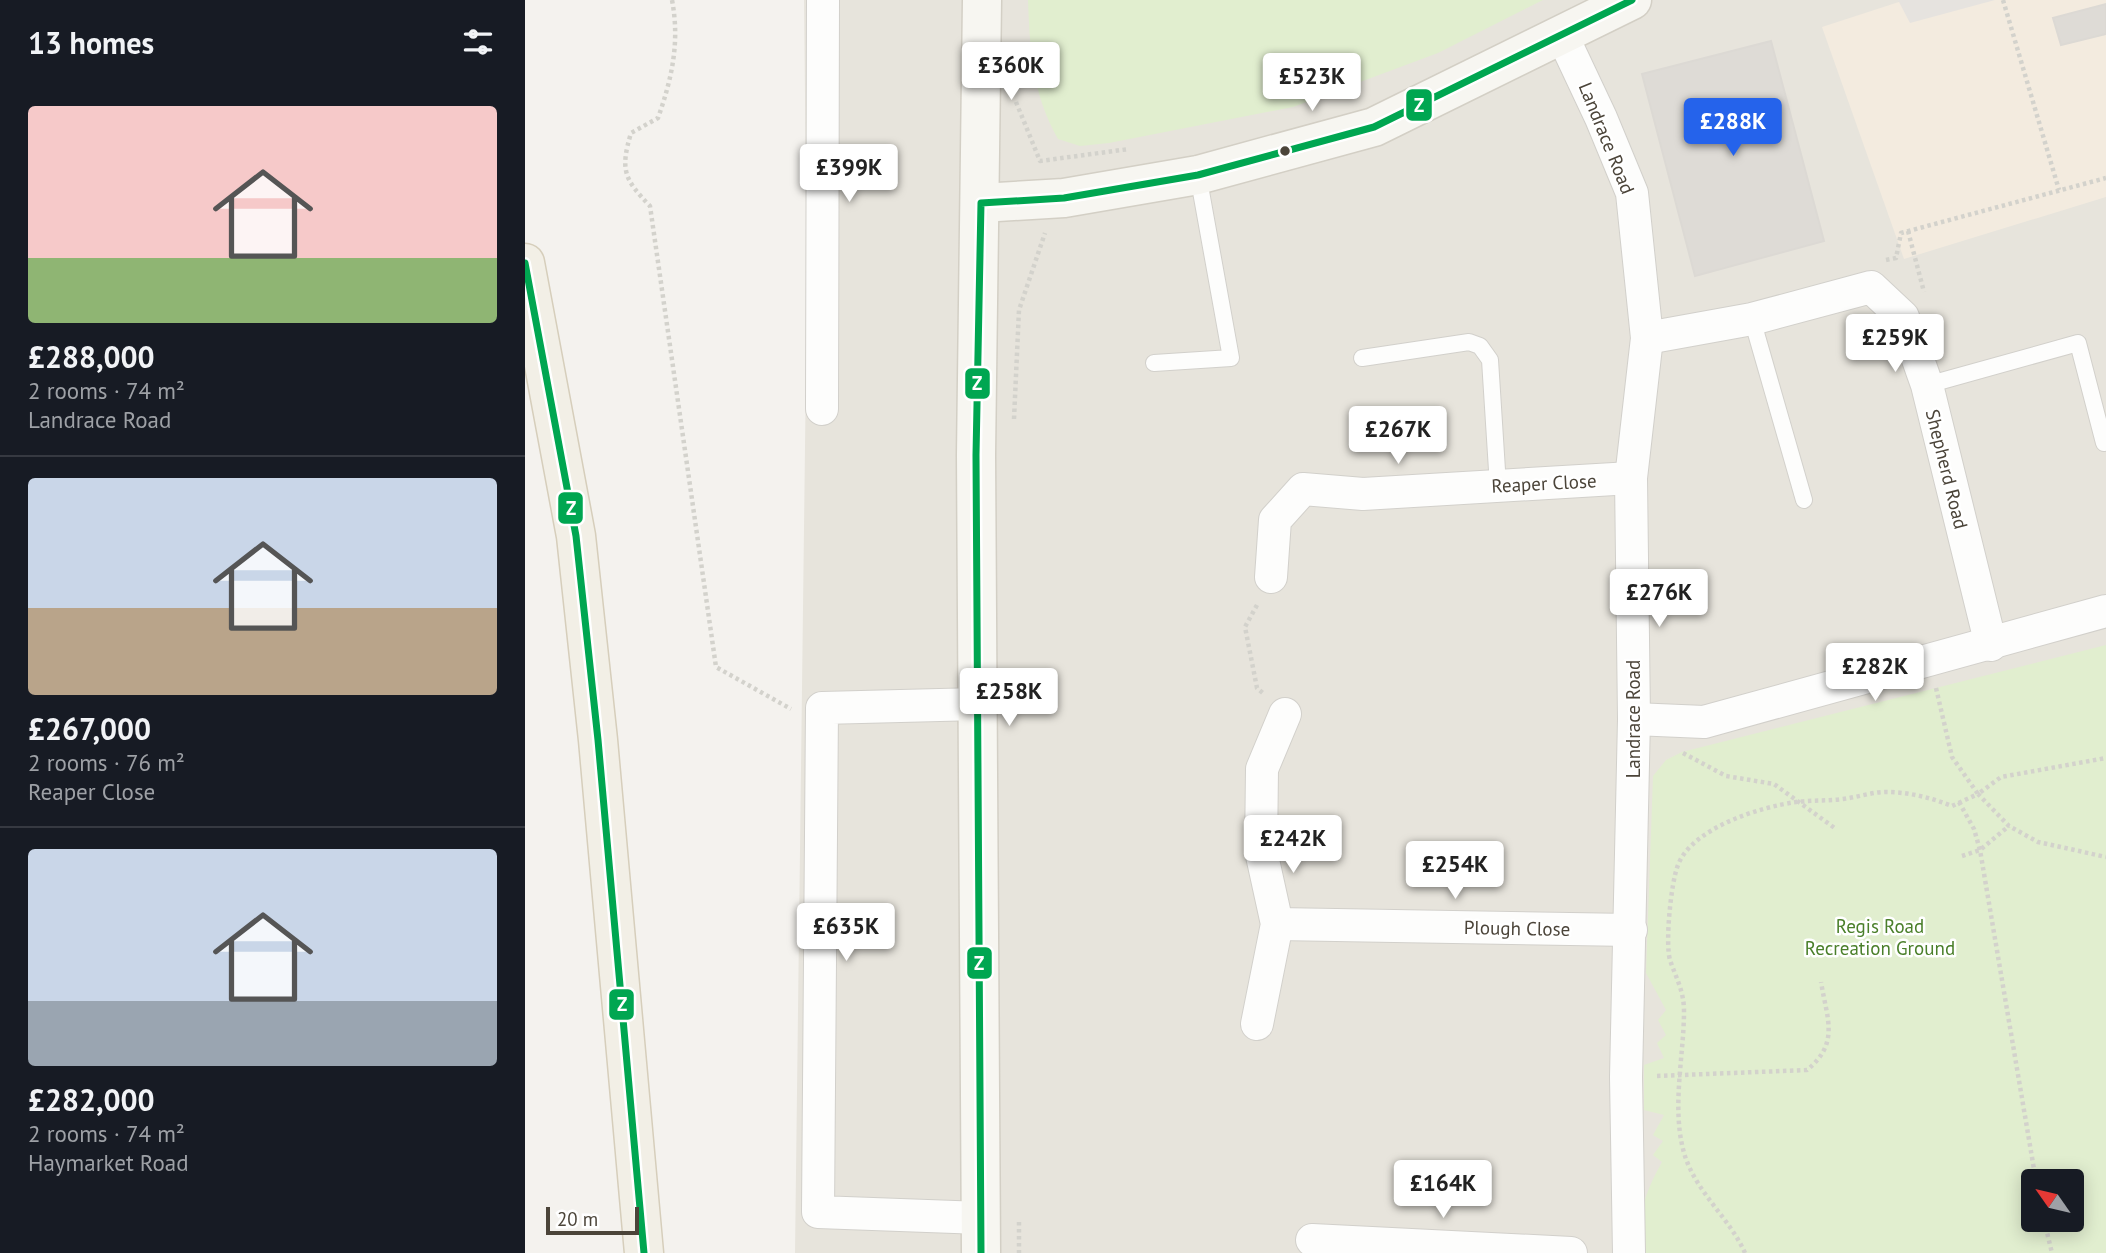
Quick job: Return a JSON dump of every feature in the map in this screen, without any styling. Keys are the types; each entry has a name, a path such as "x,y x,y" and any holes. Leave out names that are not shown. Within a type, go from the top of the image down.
{"main road":[{"path":"525,263 576,536 601,768 644,1253"}],"street":[{"path":"822,409 823,0"},
{"path":"979,704 822,708 818,1212 981,1235 979,704 976,455 982,0"},
{"path":"981,203 1064,198 1198,175 1374,127 1632,0"},
{"name":"Landrace Road","path":"1561,33 1601,118 1632,194 1647,338 1631,478 1635,719 1626,1077 1629,1253"},
{"name":"Shepherd Road","path":"1647,338 1752,319 1871,287 1903,317 1927,385 1991,645"},
{"name":"Reaper Close","path":"1271,577 1275,520 1303,489 1363,494 1631,478"},
{"path":"1635,719 1704,722 1991,645 2106,611"},
{"path":"1257,1024 1277,924 1261,851 1262,769 1285,714"},
{"name":"Plough Close","path":"1277,924 1631,930"},
{"path":"1312,1240 1571,1253"}],"lane":[{"path":"1154,363 1231,358 1198,175"},
{"path":"1752,319 1804,500"},
{"path":"1361,358 1469,342 1480,346 1490,360 1498,486"},
{"path":"1927,385 2078,343 2104,443"}],"path":[{"path":"672,0 677,28 672,77 658,118 631,133 623,159 629,184 650,206 716,667 822,727"},
{"path":"2003,0 2059,190"},
{"path":"1016,88 1015,101 1040,161 1136,148"},
{"path":"1896,258 1901,233 2106,178"},
{"path":"1014,429 1020,310 1049,221"},
{"path":"1271,577 1245,626 1257,688 1285,714"},
{"path":"1934,675 1952,757 1978,794 2009,826 2038,842 2106,857"},
{"path":"1679,750 1726,776 1775,784 1836,829"},
{"path":"1745,1253 1733,1230 1704,1194 1686,1159 1680,1124 1682,990 1669,957 1678,864 1700,838 1725,823 1752,812 1801,801 1842,799 1888,792 1928,796 1952,806 1978,794 2000,777 2106,758"},
{"path":"1959,802 1974,829 1980,850 2034,1169"},
{"path":"1962,856 1980,850 2009,826"},
{"path":"1626,1077 1807,1070 1823,1057 1830,1037 1821,982"},
{"path":"1019,1211 1019,1253"},
{"path":"2047,1232 2052,1253"}],"shaded area":[{"path":"804,0 2106,0 2106,1253 795,1253 807,286"},
{"path":"1898,0 1995,0 1910,23"},
{"path":"1905,0 2106,0 2106,197 1904,259 1822,27"}],"green space":[{"path":"1028,0 1543,0 1438,53 1293,107 1109,143 1080,146 1058,139 1049,122 1034,72"},
{"name":"Regis Road Recreation Ground","path":"2106,645 2106,1253 1640,1253 1643,1206 1662,1162 1653,1155 1663,1141 1653,1135 1664,1115 1644,1110 1644,1065 1664,1058 1657,1043 1666,1035 1658,1020 1666,1010 1646,973 1653,776 1666,760 1682,752"}],"building":[{"path":"2106,4 2106,34 2061,45 2053,18"},
{"path":"1771,41 1824,241 1695,276 1642,74"}],"transit line":[{"name":"Z","path":"981,1253 976,455 981,203 1064,198 1198,175 1374,127 1632,0"},
{"name":"Z","path":"525,263 576,536 598,740 644,1253"}]}
